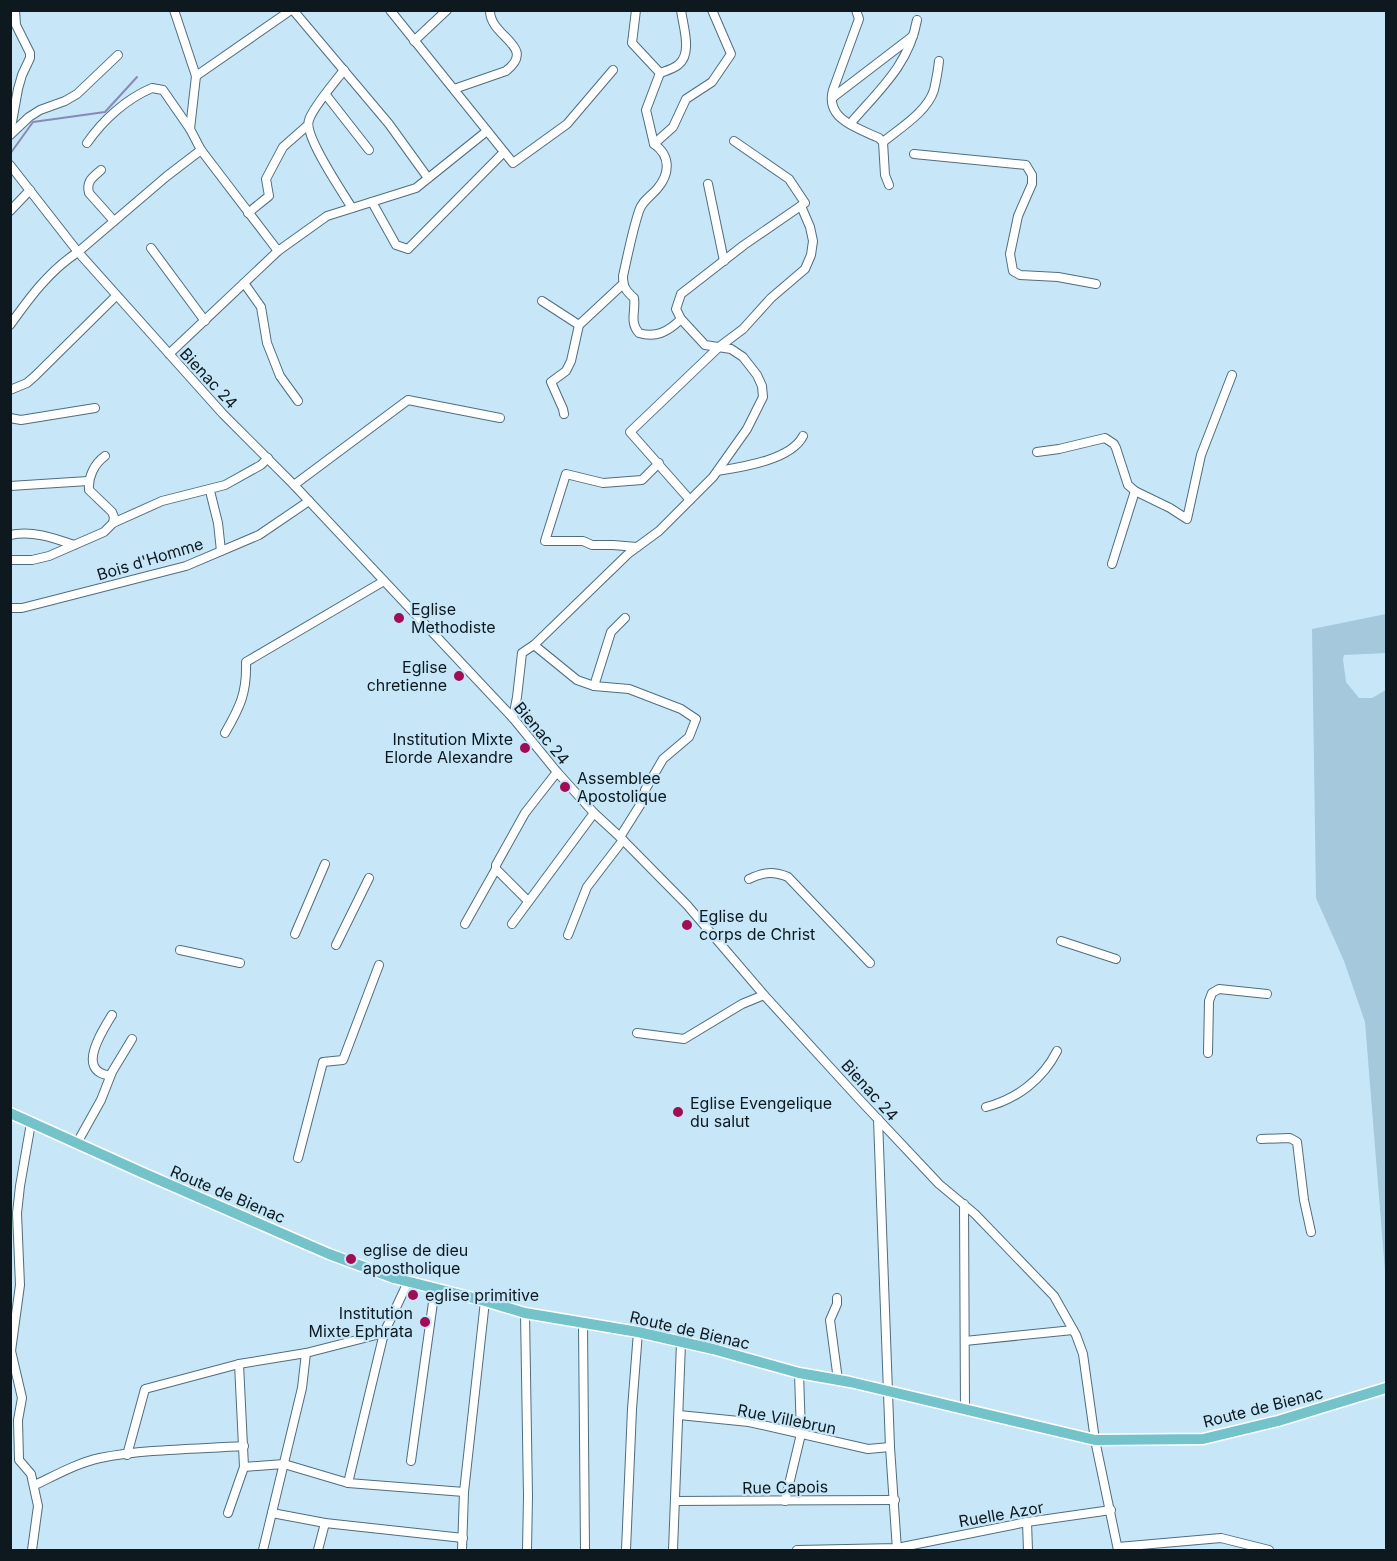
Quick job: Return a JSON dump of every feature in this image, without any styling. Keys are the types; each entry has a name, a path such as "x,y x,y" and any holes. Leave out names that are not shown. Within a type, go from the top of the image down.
{"main road":[{"name":"Route de Bienac","path":"10,1113 346,1261 408,1282 525,1313 638,1332 713,1349 799,1373 1095,1440 1203,1438 1278,1421 1386,1388"}],"street":[{"path":"10,134 22,75 30,58 30,53 16,25 15,10"},
{"path":"174,10 196,76 190,129"},
{"path":"196,76 292,10 389,124 428,178"},
{"path":"390,10 513,163 567,124 613,70"},
{"path":"414,40 447,10"},
{"path":"454,90 506,71 512,67 516,59 514,44 495,28 489,15 490,10"},
{"path":"636,10 632,43 660,73"},
{"path":"681,10 686,44 683,58 678,65 660,73 646,110 654,144 665,154 666,170 660,186 640,207 627,257 623,284 625,290 634,298 634,328 639,333 657,335 681,320"},
{"path":"654,144 673,127 687,99 712,82 731,54 712,10"},
{"path":"856,10 859,19 831,99 836,115 883,142 885,175 890,185"},
{"path":"850,124 900,65 909,50 916,20"},
{"path":"831,99 914,35"},
{"path":"10,134 40,110 77,94 118,55"},
{"path":"883,142 908,122 928,101 933,92 939,61"},
{"path":"248,213 269,196 266,181 284,147 308,125 311,115 344,70"},
{"path":"87,143 110,115 152,88 158,88 166,94 190,129 201,150 278,251"},
{"path":"326,95 369,150"},
{"path":"308,125 316,148 352,208"},
{"path":"169,354 278,251 327,216 416,188 487,131"},
{"path":"513,718 522,652 534,645 637,547 659,531 718,471 747,429 763,397 762,386 757,375 743,357 731,349 705,345 681,320 676,309 681,294 805,203 789,179 734,141"},
{"path":"10,325 40,285 66,261 201,150"},
{"path":"372,202 396,245 408,249 504,152"},
{"path":"914,154 1026,165 1032,175 1032,184 1018,216 1010,254 1013,271 1020,275 1096,284"},
{"name":"Bienac 24","path":"13,168 78,252 223,414 294,485 513,718 594,813 622,838 687,905 764,995 939,1184 964,1204 1054,1296 1083,1354 1095,1440 1118,1549"},
{"path":"101,170 89,181 87,187 89,193 114,221"},
{"path":"708,184 724,261"},
{"path":"10,211 30,190"},
{"path":"690,500 630,432 719,347 743,329 771,298 805,269 811,255 813,241 801,206"},
{"path":"151,248 205,321"},
{"path":"244,283 261,307 267,343 280,376 298,401"},
{"path":"564,414 551,382 566,371 571,361 579,325 623,284"},
{"path":"10,390 27,383 35,376 116,296"},
{"path":"542,301 579,325"},
{"path":"1037,452 1105,438 1114,444 1125,479 1136,491 1186,519 1201,455 1232,375"},
{"path":"294,485 408,400 500,418"},
{"path":"10,418 21,420 95,408"},
{"path":"718,471 748,465 785,453 800,442 803,436"},
{"path":"105,456 94,467 88,481 89,490 112,512 113,523"},
{"path":"10,560 32,560 49,556 104,532 113,523 177,496 210,491 241,477 268,458"},
{"path":"637,547 613,544 592,545 583,541 545,542 566,474 603,483 642,480 659,463"},
{"path":"10,486 88,481"},
{"path":"210,491 218,523 221,551"},
{"path":"1113,564 1136,491"},
{"name":"Bois d'Homme","path":"10,608 22,608 186,566 259,535 309,501"},
{"path":"10,535 21,533 39,535 75,545"},
{"path":"225,733 240,708 247,682 246,662 384,581"},
{"path":"594,686 611,632 625,618"},
{"path":"534,645 577,680 594,686 629,689 681,710 696,719 689,737 663,759 622,838 587,887 568,935"},
{"path":"465,924 525,813 557,772"},
{"path":"512,924 594,813"},
{"path":"295,934 325,864"},
{"path":"496,869 528,901"},
{"path":"749,879 761,873 776,872 788,877 870,963"},
{"path":"336,945 369,878"},
{"path":"1061,941 1116,959"},
{"path":"180,950 240,963"},
{"path":"298,1158 323,1062 343,1060 379,965"},
{"path":"1208,1053 1209,1001 1215,989 1268,994"},
{"path":"637,1033 684,1039 742,1005 764,995"},
{"path":"110,1076 99,1072 93,1065 93,1058 101,1033 112,1015"},
{"path":"77,1143 101,1100 110,1076 132,1039"},
{"path":"986,1107 1008,1100 1033,1082 1050,1064 1057,1051"},
{"path":"878,1119 890,1448 897,1549"},
{"path":"31,1123 17,1213 20,1285 11,1351 22,1398 14,1460 31,1474 38,1506 32,1551"},
{"path":"1261,1140 1290,1138 1297,1142 1304,1200 1311,1232"},
{"path":"964,1204 965,1410"},
{"path":"348,1484 384,1333 408,1282"},
{"path":"411,1461 435,1288"},
{"path":"837,1298 837,1304 830,1320 838,1380"},
{"path":"462,1551 464,1492 485,1301"},
{"path":"525,1313 527,1551"},
{"path":"583,1324 585,1551"},
{"path":"965,1341 1073,1330"},
{"path":"626,1551 638,1332"},
{"path":"127,1455 145,1389 239,1364 306,1353 384,1333"},
{"path":"673,1551 681,1343"},
{"path":"263,1551 302,1388 306,1353"},
{"path":"228,1513 244,1467 239,1364"},
{"path":"785,1501 801,1434 799,1373"},
{"name":"Rue Villebrun","path":"679,1415 749,1422 868,1449 890,1448"},
{"path":"35,1485 99,1458 244,1446"},
{"path":"244,1467 284,1464 348,1484 464,1492"},
{"name":"Rue Capois","path":"675,1501 895,1500"},
{"name":"Ruelle Azor","path":"797,1551 897,1549 1027,1522 1111,1510"},
{"path":"272,1513 325,1523 463,1538"},
{"path":"1027,1522 1028,1551"},
{"path":"318,1551 325,1523"},
{"path":"1118,1549 1221,1538 1269,1551"}],"shaded area":[{"path":"1386,614 1386,653 1344,655 1343,659 1346,682 1359,698 1372,698 1386,690 1386,1284 1365,1022 1344,961 1316,898 1312,629"}],"waterway":[{"path":"10,154 33,122 105,112 137,77"}],"place":[{"name":"Eglise Methodiste","path":"399,618"},
{"name":"Eglise chretienne","path":"459,676"},
{"name":"Institution Mixte Elorde Alexandre","path":"525,748"},
{"name":"Assemblee Apostolique","path":"565,787"},
{"name":"Eglise du corps de Christ","path":"687,925"},
{"name":"Eglise Evengelique du salut","path":"678,1112"},
{"name":"eglise de dieu apostholique","path":"351,1259"},
{"name":"eglise primitive","path":"413,1295"},
{"name":"Institution Mixte Ephrata","path":"425,1322"}]}
